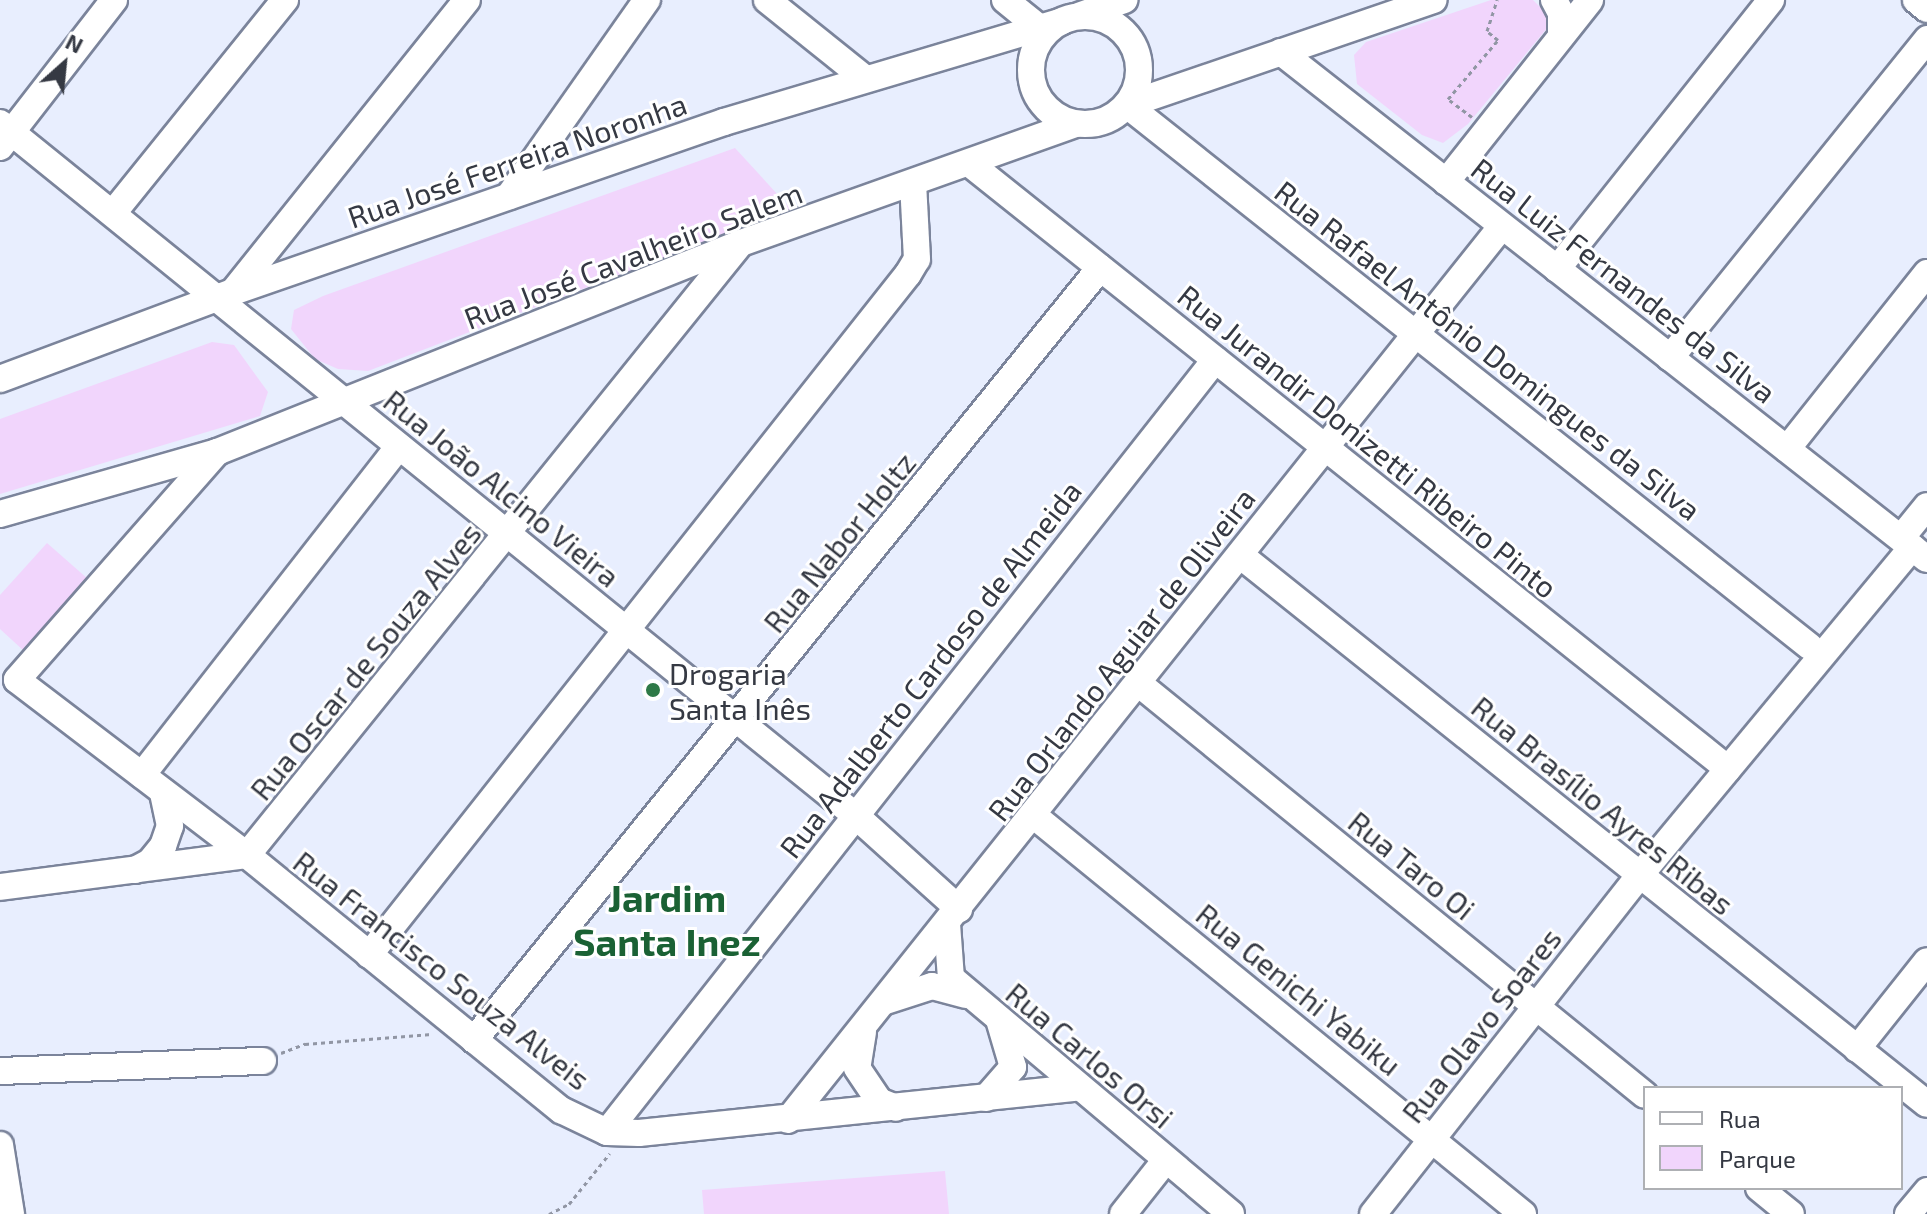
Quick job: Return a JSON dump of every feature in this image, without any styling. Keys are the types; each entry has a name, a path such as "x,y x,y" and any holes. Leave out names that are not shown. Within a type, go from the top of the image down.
{"street":[{"path":"4,134 114,0"},
{"path":"113,213 285,0"},
{"path":"226,295 467,0"},
{"path":"509,196 647,0"},
{"path":"767,0 863,77"},
{"path":"1005,0 1059,21 1112,23 1134,46 1139,78 1127,105"},
{"name":"Rua José Ferreira Noronha","path":"0,379 226,295 724,122 863,77 1124,0"},
{"path":"1059,21 1039,41 1030,71 1040,100 1055,115 1075,124 1107,120 1127,105 1434,0"},
{"path":"1554,0 1561,13 1561,36"},
{"path":"1446,182 1590,0"},
{"path":"1557,269 1771,0"},
{"path":"1916,0 1927,9"},
{"path":"1670,358 1927,39"},
{"name":"Rua Luiz Fernandes da Silva","path":"1281,52 1914,548"},
{"name":"Rua Rafael Antônio Domingues da Silva","path":"1127,105 1809,646"},
{"name":"Rua José Cavalheiro Salem","path":"0,514 217,452 741,243 1075,124"},
{"name":"Rua João Alcino Vieira","path":"4,134 226,295 399,446 856,816 953,917"},
{"name":"Rua Jurandir Donizetti Ribeiro Pinto","path":"969,163 1728,769"},
{"path":"369,955 908,274 917,259 913,183"},
{"name":"Rua Orlando Aguiar de Oliveira","path":"788,1120 1502,226"},
{"name":"Rua Oscar de Souza Alves","path":"247,855 510,534 741,243"},
{"name":"Rua Nabor Holtz","path":"467,1035 738,720 1100,268"},
{"path":"1787,449 1927,273"},
{"name":"Rua Adalberto Cardoso de Almeida","path":"615,1132 856,816 1215,360"},
{"path":"142,775 399,446"},
{"name":"Rua José Cavalheiro Salem","path":"17,680 217,452"},
{"name":"Rua Olavo Soares","path":"1373,1214 1640,875 1914,548 1927,506"},
{"name":"Rua Brasílio Ayres Ribas","path":"1240,555 1927,1104"},
{"name":"Rua Francisco Souza Alveis","path":"17,680 247,855 561,1110 615,1132"},
{"name":"Rua Taro Oi","path":"1138,683 1643,1093"},
{"path":"135,870 150,862 163,846 170,826 163,792"},
{"name":"Rua Genichi Yabiku","path":"1033,815 1523,1214"},
{"path":"0,887 247,855"},
{"name":"Rua Carlos Orsi","path":"953,917 947,969 970,996 1231,1214"},
{"path":"1857,1049 1927,961"},
{"path":"883,1003 899,993 932,986 970,996"},
{"path":"986,1098 1013,1067 998,1020"},
{"path":"865,1025 857,1068 879,1101 896,1108"},
{"path":"0,1071 263,1061"},
{"path":"615,1132 788,1120 1078,1088"},
{"path":"0,1145 11,1214"},
{"path":"1123,1214 1165,1161"},
{"path":"1761,1190 1791,1214"},
{"path":"1908,1214 1927,1191"}],"path":[{"path":"1488,128 1448,99 1498,40 1487,31 1497,0"},
{"path":"263,1061 305,1044 467,1035"},
{"path":"549,1214 569,1204 615,1132"}],"green space":[{"path":"1491,0 1533,0 1547,14 1548,27 1468,124 1443,143 1422,135 1357,84 1354,55 1366,42"},
{"path":"735,148 791,209 368,371 338,369 315,359 291,329 294,310 323,296"},
{"path":"212,342 234,345 268,392 260,416 0,494 0,419"},
{"path":"47,543 88,579 24,651 0,629 0,595"},
{"path":"945,1171 949,1214 704,1214 702,1190"}],"place":[{"name":"Drogaria Santa Inês","path":"653,690"}],"district":[{"name":"Jardim Santa Inez","path":"667,920"}]}
